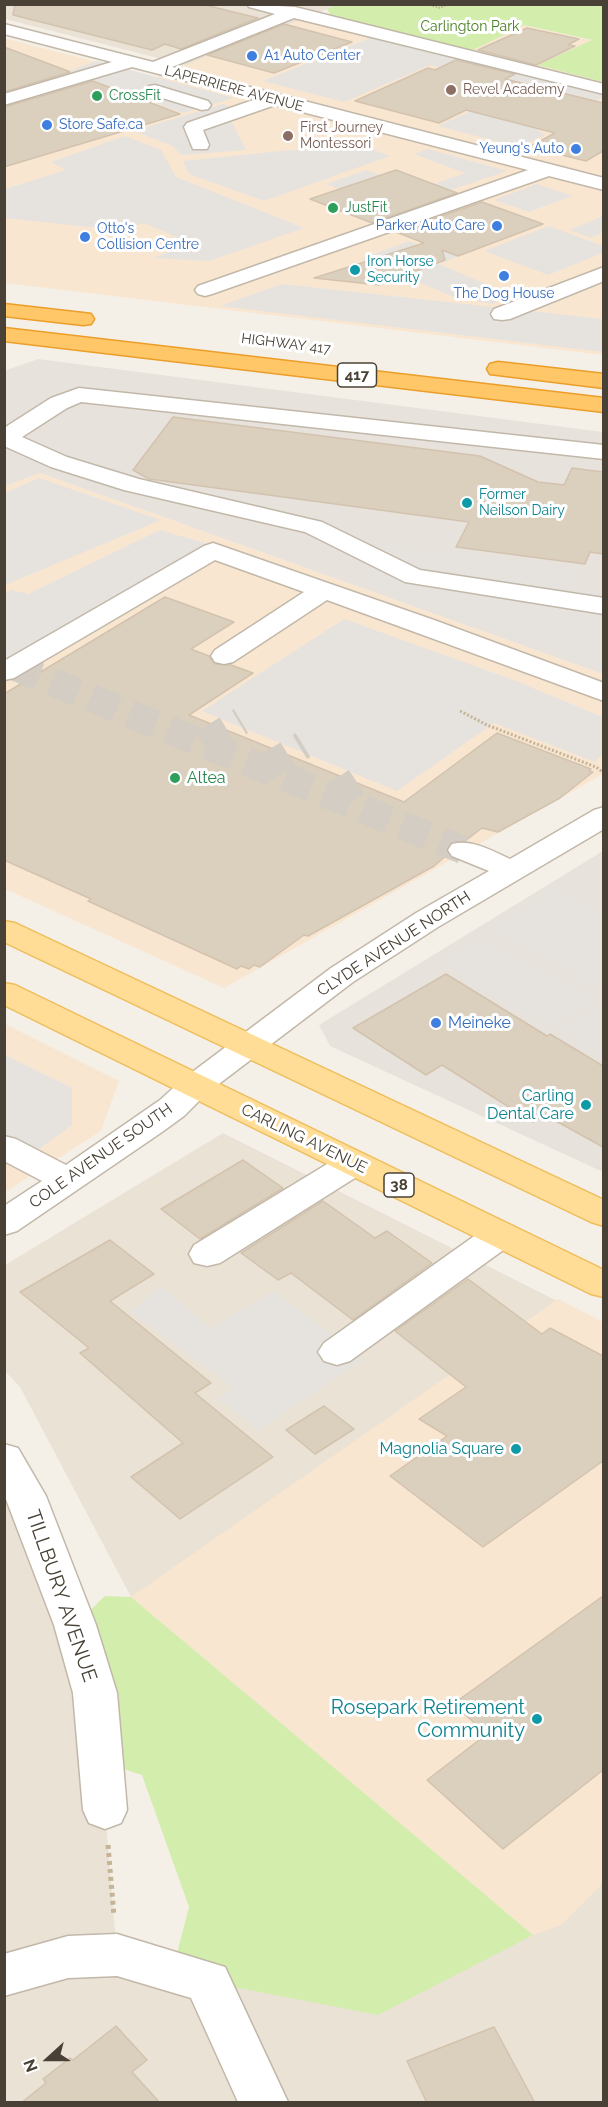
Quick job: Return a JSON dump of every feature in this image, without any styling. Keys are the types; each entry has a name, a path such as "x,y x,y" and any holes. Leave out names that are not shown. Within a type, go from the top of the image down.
{"highway":[{"path":"4,310 98,321"},
{"name":"417","path":"4,333 603,405"},
{"path":"474,366 603,381"}],"main road":[{"path":"4,930 603,1214"},
{"name":"CARLING AVENUE","path":"4,992 603,1285"}],"street":[{"path":"255,4 603,89"},
{"path":"154,68 312,4"},
{"name":"LAPERRIERE AVENUE","path":"4,30 603,184"},
{"path":"4,100 131,62"},
{"path":"95,73 202,105"},
{"path":"201,146 193,127 274,99"},
{"path":"205,290 547,170"},
{"path":"502,314 603,273"},
{"path":"5,438 59,404 80,395 603,452"},
{"path":"5,438 60,462 132,485 313,527 414,577 603,606"},
{"path":"4,672 213,551 603,693"},
{"path":"224,656 325,590"},
{"name":"CLYDE AVENUE NORTH","path":"195,1086 342,975 427,920 603,816"},
{"path":"463,850 512,870"},
{"name":"COLE AVENUE SOUTH","path":"4,1223 172,1108 195,1086"},
{"path":"4,1147 68,1180"},
{"path":"207,1254 354,1163"},
{"path":"337,1352 500,1235"},
{"name":"TILLBURY AVENUE","path":"4,1458 26,1496 44,1542 75,1625 95,1693 105,1810"},
{"path":"4,1976 68,1957 117,1955 207,1982 263,2103"}],"path":[{"path":"427,4 440,8 448,4"},
{"path":"439,4 444,6"},
{"path":"460,711 487,725 596,767 603,773"},
{"path":"105,1810 117,1955"}],"shaded area":[{"path":"5,4 337,5 189,66 5,19"},
{"path":"318,13 473,50 524,25 593,41 539,65 603,82 603,355 5,283 4,38 155,77"},
{"path":"387,31 603,84 603,97 596,101 477,72 469,75 430,65 344,102 263,81"},
{"path":"97,61 234,98 182,113 69,71"},
{"path":"223,104 249,115 231,121 246,150 181,155 173,146 134,131"},
{"path":"487,104 554,121 537,130 545,135 519,147 438,126"},
{"path":"125,136 161,150 176,177 304,228 209,261 154,258 190,243 144,223 117,230 5,218 5,189 66,170 51,162"},
{"path":"364,146 390,156 264,201 189,174 183,161 281,151"},
{"path":"428,149 507,171 436,195 420,189 465,173 414,154"},
{"path":"366,170 406,184 366,199 326,184"},
{"path":"537,184 572,196 529,212 494,200"},
{"path":"603,216 603,232 591,238 570,230"},
{"path":"549,226 603,246 603,253 548,275 484,251"},
{"path":"409,241 432,250 457,244 474,250 439,264 509,294 492,304 452,296 361,259"},
{"path":"282,284 603,319 603,352 220,306"},
{"path":"38,359 603,432 603,674 40,473 5,486 4,371"},
{"path":"40,473 603,674 603,774 224,988 5,889 5,486"},
{"path":"39,478 161,520 5,585 5,493"},
{"path":"160,530 222,548 5,683 5,594 12,590 28,594"},
{"path":"388,546 568,567 572,588 603,593 603,668 359,582"},
{"path":"344,619 511,679 603,717 603,753 595,762 494,723 397,791 202,711"},
{"path":"603,851 603,1172 330,1046 319,1025"},
{"path":"554,889 603,914 603,980 594,986 489,929"},
{"path":"480,936 592,999 550,1029 436,961"},
{"path":"599,1005 603,1007 603,1056 562,1031"},
{"path":"5,1024 119,1081 101,1131 5,1192"},
{"path":"5,1055 72,1088 72,1125 18,1164 5,1157"},
{"path":"223,1133 603,1324 603,2102 5,2102 4,1478 44,1542 105,1810 117,1955 378,2015 532,1934 131,1597 20,1387 5,1371 5,1265"},
{"path":"161,1286 210,1328 274,1291 364,1359 258,1431 218,1398 233,1387 130,1312"},
{"path":"558,1299 603,1322 603,1883 561,1925 533,1935 131,1597"}],"green space":[{"name":"Carlington Park","path":"337,5 603,5 603,82 538,65 592,40 524,25 473,50 331,16 327,9"},
{"path":"105,1596 131,1597 533,1935 378,2015 208,1982 172,1972 189,1907 142,1775 101,1762 75,1625"}],"building":[{"path":"15,4 201,4 258,18 181,49 165,44 152,50 13,15"},
{"path":"284,24 352,42 274,73 207,55"},
{"path":"527,28 579,39 568,45 575,46 536,65 478,50"},
{"path":"4,47 68,71 70,72 4,92"},
{"path":"456,60 515,74 505,79 603,103 603,151 586,161 529,147 555,133 466,110 439,123 355,101 428,68 435,70"},
{"path":"93,81 180,114 4,167 4,107"},
{"path":"396,170 457,193 372,223 310,199"},
{"path":"482,202 543,224 458,256 442,250 445,260 379,285 314,278 424,243 396,232"},
{"name":"Former Neilson Dairy","path":"173,417 480,456 538,482 564,485 572,468 603,472 603,554 590,552 585,564 456,547 469,522 149,479 133,470"},
{"name":"Altea","path":"165,597 234,622 191,649 209,656 215,664 231,665 253,673 189,715 404,802 497,733 591,769 589,771 593,772 560,798 498,832 482,828 465,841 452,842 446,849 448,854 434,866 308,936 304,935 260,967 254,965 249,969 241,966 237,969 4,860 4,694"},
{"path":"446,974 547,1036 550,1034 603,1066 603,1147 545,1115 533,1122 442,1065 426,1075 353,1028"},
{"path":"243,1160 283,1188 200,1239 161,1209"},
{"path":"323,1201 375,1238 387,1231 432,1263 353,1320 291,1273 278,1280 241,1253"},
{"path":"110,1240 154,1274 110,1301 211,1383 195,1393 273,1457 180,1519 131,1477 183,1443 80,1353 89,1348 20,1292"},
{"name":"Magnolia Square","path":"468,1279 542,1334 550,1328 603,1356 603,1461 483,1547 390,1476 447,1436 419,1419 466,1387 395,1331"},
{"path":"324,1406 354,1429 315,1454 286,1430"},
{"name":"Rosepark Retirement Community","path":"603,1596 603,1770 503,1849 427,1780 487,1734 453,1704"},
{"path":"116,2026 147,2060 132,2072 160,2103 21,2103 46,2083 43,2079 70,2058 73,2060"},
{"path":"494,2027 535,2103 427,2103 407,2061"}],"tunnel":[{"path":"13,666 203,744"},
{"path":"203,744 241,721"},
{"path":"203,744 264,769"},
{"path":"264,769 303,745"},
{"path":"264,769 333,797"},
{"path":"333,797 364,777"},
{"path":"333,797 463,850"}],"place":[{"name":"A1 Auto Center","path":"252,56"},
{"name":"Revel Academy","path":"451,90"},
{"name":"CrossFit","path":"97,96"},
{"name":"Store Safe.ca","path":"47,125"},
{"name":"First Journey Montessori","path":"288,136"},
{"name":"Yeung's Auto","path":"576,149"},
{"name":"JustFit","path":"333,208"},
{"name":"Parker Auto Care","path":"497,226"},
{"name":"Otto's Collision Centre","path":"85,237"},
{"name":"Iron Horse Security","path":"355,270"},
{"name":"The Dog House","path":"504,276"},
{"name":"Former Neilson Dairy","path":"467,503"},
{"name":"Altea","path":"175,778"},
{"name":"Meineke","path":"436,1023"},
{"name":"Carling Dental Care","path":"586,1105"},
{"name":"Magnolia Square","path":"516,1449"},
{"name":"Rosepark Retirement Community","path":"537,1719"}]}
